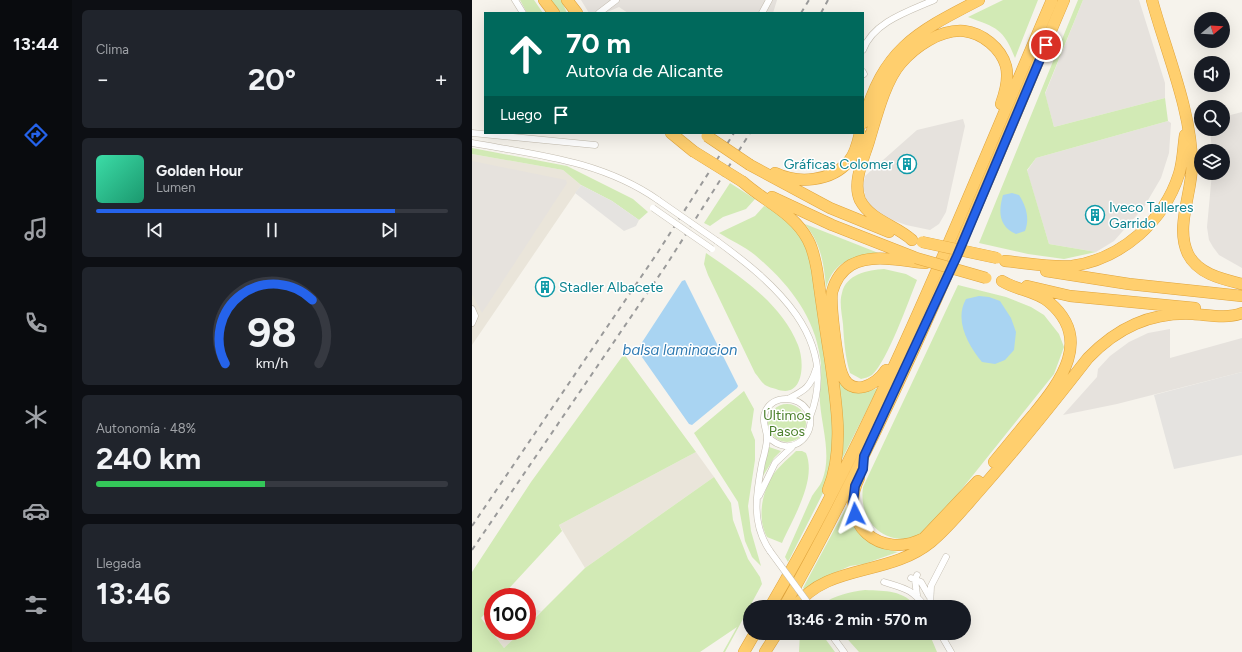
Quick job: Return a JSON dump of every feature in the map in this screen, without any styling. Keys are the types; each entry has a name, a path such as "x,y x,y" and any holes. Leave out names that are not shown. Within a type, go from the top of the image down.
{"highway":[{"path":"544,0 553,12"},
{"path":"567,0 576,12"},
{"path":"864,120 868,106 896,62 902,47 922,31 979,0"},
{"path":"774,600 819,522 905,342 1052,0"},
{"path":"788,600 864,456 957,256 1064,0"},
{"path":"1056,21 1065,10 1070,0"},
{"path":"1151,0 1186,116 1192,165 1184,224 1184,242 1188,254 1195,265 1204,272 1242,284"},
{"path":"896,62 918,46 936,37 952,32 963,31 978,35 991,43 999,53 1006,66 1007,80 1003,98 989,136 987,151"},
{"path":"883,83 861,169 858,192 861,200 881,222 903,232 917,241"},
{"path":"1001,260 1054,266 1072,266 1111,254 1129,243 1142,232 1164,207 1179,173 1186,116"},
{"path":"672,134 693,151 743,182 832,225 928,263"},
{"path":"705,134 750,165 830,208 871,226 917,241 1067,275 1129,284 1242,296"},
{"path":"750,165 760,166 778,175 798,180 824,177 839,170 850,160 860,134"},
{"path":"743,182 797,224 808,239 817,270 833,382 838,438 837,461 832,481 823,502 819,522"},
{"path":"905,342 894,352 886,372 878,381 869,387 859,388 850,385 842,375 839,363 832,306 834,287 841,273 851,265 866,260 895,259 928,263 986,278 1070,296 1242,313"},
{"path":"864,456 863,469 855,486 853,503 859,524 870,537 883,544 898,546 915,542 924,538 936,527 984,475 1054,388 1067,364 1070,353 1070,339 1061,315 1048,301 1011,287 1002,281"},
{"path":"802,600 814,588 828,580 899,561 914,554 931,542 995,473 1088,358 1104,342 1119,331 1153,317 1185,314 1233,317 1242,313"},
{"path":"744,652 751,640"},
{"path":"758,652 765,640"},
{"path":"765,652 773,640"}],"street":[{"path":"515,0 522,12"},
{"path":"600,12 616,0"},
{"path":"763,12 769,0"},
{"path":"864,48 870,37 887,22 934,0"},
{"path":"472,132 484,133"},
{"path":"491,134 595,145"},
{"path":"472,143 586,165 619,177 640,188 717,241 771,283 788,303 800,320 810,339 817,367 818,387 815,406 810,417 809,431 803,440 787,450 775,463 757,501"},
{"path":"653,208 712,248"},
{"path":"472,309 475,316 472,323"},
{"path":"806,600 760,535 757,525 757,501 767,436 763,421 766,411 772,404 780,400 788,399 805,390 812,383 817,367"},
{"path":"788,399 800,403 807,410 810,417"},
{"path":"767,436 774,443 785,446 795,445"},
{"path":"929,600 934,577 946,557"},
{"path":"917,595 914,577 920,582 929,596"},
{"path":"884,582 900,586 917,595 921,600"},
{"path":"835,640 844,652"},
{"path":"944,641 945,652"},
{"path":"944,641 951,652"}],"shaded area":[{"path":"581,0 777,0 773,12 626,12 619,7 607,12 588,12"},
{"path":"1083,0 1139,0 1165,83 1165,98 1054,127 1045,94"},
{"path":"1242,112 1242,268 1219,255 1209,240 1207,227 1211,180 1230,180 1230,144 1211,144 1211,136 1230,136 1230,115"},
{"path":"963,119 965,126 946,212 939,224 930,230 906,225 882,216 873,209 866,199 863,187 865,176 917,130"},
{"path":"1168,121 1171,123 1169,153 1161,178 1144,207 1114,241 1096,252 1049,244 1027,171 1036,158"},
{"path":"472,154 563,170 581,185 472,345"},
{"path":"472,161 566,180 567,183 482,313 472,294"},
{"path":"581,185 612,201 639,220 636,226 624,231 575,193"},
{"path":"1170,329 1170,358 1242,338 1242,372 1117,404 1063,415 1097,377 1098,369 1110,356 1129,342 1148,333"},
{"path":"1242,372 1242,455 1174,469 1154,395"},
{"path":"696,452 714,477 585,568 559,525"},
{"path":"536,610 541,611 536,616"},
{"path":"498,640 512,640 504,648"}],"green space":[{"path":"520,0 534,0 542,12 526,12"},
{"path":"550,0 561,0 567,12 558,12"},
{"path":"1003,0 1038,0 1015,58 1007,40 998,30 968,17"},
{"path":"1078,0 1083,0 1045,93 1054,127 1165,98 1168,121 1036,158 1027,170 1049,244 1096,252 1064,259 1028,254 979,243"},
{"path":"472,148 567,166 633,199 648,212 639,220 612,201 581,185 563,170 472,154"},
{"path":"730,183 755,199 746,209 723,217 710,226 704,223"},
{"path":"764,206 776,211 785,219 798,233 805,246 814,274 831,394 833,455 824,491 788,562 785,557 812,496 822,481 825,471 826,442 820,403 821,363 817,342 805,313 797,300 778,276 751,252 719,233 755,216"},
{"path":"805,224 881,254 854,259 840,265 830,278 826,288 821,254 815,239"},
{"path":"706,253 759,293 782,316 791,330 798,345 801,361 800,378 792,389 785,391 768,386 764,384 755,373 708,275 704,264"},
{"path":"884,269 906,274 917,280 891,345 878,368 872,375 861,379 850,373 848,367 844,342 841,297 844,287 853,277 871,270"},
{"path":"958,285 1006,297 1031,307 1044,315 1059,334 1064,347 1054,374 933,525 913,538 895,538 886,535 872,524 864,507 862,497 863,487"},
{"path":"624,354 696,452 559,525 562,531 509,588 484,588 484,615 481,618 484,622 484,640 498,640 504,648 512,640 536,640 536,617 585,568 714,477 731,503 733,520 748,559 760,577 762,584 753,600 743,600 743,619 725,652 723,652 737,627 700,652 472,652 472,572 531,482"},
{"path":"838,378 852,389 860,392 878,388 841,461"},
{"path":"744,391 754,409 751,430 755,440 755,460 748,506 751,531 761,566 752,557 745,541 738,502 694,433"},
{"name":"Últimos Pasos","path":"787,404 797,407 803,413 806,423 803,433 797,439 787,442 777,439 771,433 768,423 771,413 777,407"},
{"path":"769,447 781,451 774,458 761,479"},
{"path":"796,451 806,453 809,464 808,475 802,499 782,543 767,537 764,531 762,524 762,502 766,488 774,473"},
{"path":"847,506 855,523 866,536 880,546 898,552 864,564 850,566 825,577 805,590 803,588"},
{"path":"865,590 887,591 900,594 910,600 829,600 843,594"},
{"path":"800,640 826,640 835,652 799,652"},
{"path":"848,640 932,640 937,652 859,652"}],"water":[{"path":"1012,193 1019,195 1024,203 1027,217 1025,231 1016,234 1006,227 1000,213 1003,195"},
{"name":"balsa laminacion","path":"685,280 738,386 692,425 689,424 637,350 682,281"},
{"path":"979,296 989,297 1000,301 1011,318 1016,332 1014,350 1005,360 995,364 982,362 972,348 964,332 962,324 961,315 966,299"}],"railway":[{"path":"802,12 809,0"},
{"path":"822,12 828,0"},
{"path":"472,526 658,252 733,134"},
{"path":"472,550 667,264 749,134"}],"place":[{"name":"Gráficas Colomer","path":"907,164"},
{"name":"Iveco Talleres Garrido","path":"1095,215"},
{"name":"Stadler Albacete","path":"545,287"}],"route":[{"path":"855,514 853,503 855,486 863,469 864,456 957,256 1046,45"}]}
